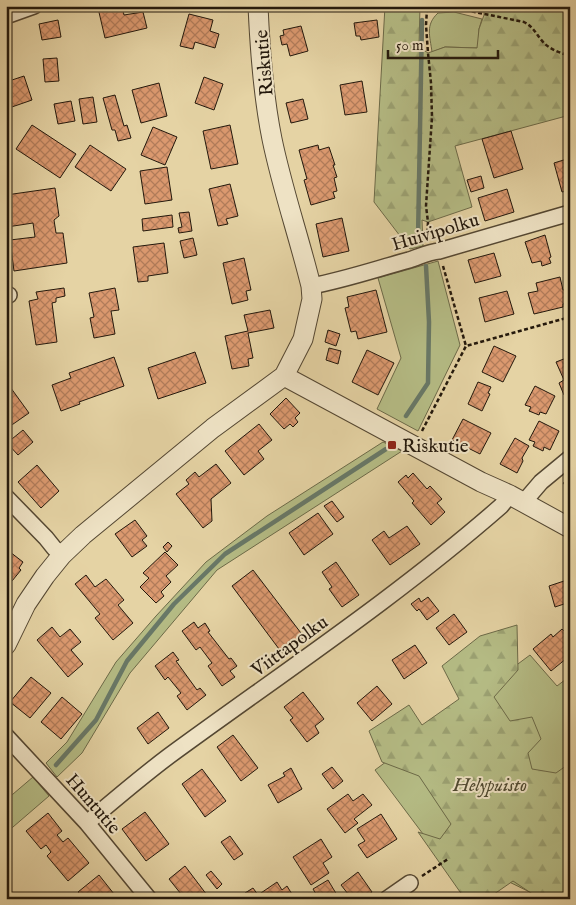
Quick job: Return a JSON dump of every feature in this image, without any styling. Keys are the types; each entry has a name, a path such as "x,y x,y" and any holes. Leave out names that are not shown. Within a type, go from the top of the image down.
{"street":[{"path":"6,16 34,6"},
{"name":"Riskutie","path":"6,645 26,604 45,576 62,556 98,522 213,428 284,376 303,339 312,300 311,286 272,140 260,56 258,6"},
{"name":"Huivipolku","path":"311,286 413,259 434,251 570,213"},
{"path":"284,376 570,528"},
{"name":"Viittapolku","path":"87,822 168,757 438,560 501,506 516,499 541,482 570,458"},
{"path":"6,497 62,556"},
{"name":"Huntutie","path":"6,736 87,822 149,899"},
{"path":"387,899 410,883"}],"path":[{"path":"394,6 465,10 524,22 531,26 546,45 553,50 570,56"},
{"path":"414,446 466,346 434,251 427,239 428,222 426,206 432,117 432,83 426,25 427,9"},
{"path":"466,346 570,317"},
{"path":"410,883 448,859"}],"green space":[{"path":"385,6 420,6 419,47 428,53 445,47 477,48 484,6 567,6 570,13 570,115 455,146 472,207 428,222 422,220 423,246 410,249 374,202"},
{"path":"454,12 482,19 479,29 478,48 445,47 432,52 429,31 431,22 438,13"},
{"path":"438,261 460,345 418,431 377,409 401,358 378,278"},
{"path":"383,442 402,451 217,570 130,673 82,753 57,777 46,763 67,742 116,662 206,562 267,516"},
{"name":"Helypuisto","path":"517,625 518,670 494,697 510,721 532,717 541,739 528,753 532,769 556,773 570,763 570,899 540,899 513,881 487,899 465,899 418,832 440,839 451,824 419,776 382,762 369,731 409,705 422,725 459,699 442,666 480,636"},
{"name":"Helypuisto","path":"530,655 557,686 570,676 570,899 544,899 448,852 441,858 375,770"},
{"path":"33,777 49,796 6,833 6,808 8,806 6,800"}],"building":[{"path":"122,6 124,15 143,12 147,28 105,38 98,8"},
{"path":"189,14 213,20 210,31 219,34 215,48 195,42 193,49 180,46"},
{"path":"58,20 61,37 42,40 39,24"},
{"path":"377,20 379,37 361,40 360,36 356,36 354,23"},
{"path":"301,26 308,51 290,56 287,44 282,45 280,36 284,35 283,30"},
{"path":"57,58 59,81 45,82 43,59"},
{"path":"24,76 32,100 6,109 6,82"},
{"path":"204,77 223,84 214,110 195,103"},
{"path":"362,81 367,112 345,115 340,85"},
{"path":"159,83 167,116 141,123 132,90"},
{"path":"115,95 124,126 127,125 131,138 118,141 115,130 112,130 103,98"},
{"path":"93,97 97,122 83,124 79,99"},
{"path":"303,99 308,119 291,123 286,103"},
{"path":"71,101 75,121 58,124 54,104"},
{"path":"32,125 76,154 60,178 16,149"},
{"path":"230,125 238,164 211,169 203,131"},
{"path":"153,127 177,137 165,165 141,155"},
{"path":"511,131 523,169 494,178 482,139"},
{"path":"90,145 126,169 111,191 75,167"},
{"path":"318,145 319,150 329,147 335,165 333,165 337,177 334,178 337,191 333,192 335,198 311,205 304,180 307,179 299,150"},
{"path":"570,158 570,190 562,192 554,163"},
{"path":"167,167 172,200 145,204 140,171"},
{"path":"481,176 484,188 471,192 467,180"},
{"path":"230,184 238,216 226,219 228,224 218,226 209,189"},
{"path":"55,188 59,216 54,220 56,233 63,233 67,263 14,271 10,240 35,237 33,223 7,227 6,195"},
{"path":"507,189 514,212 485,221 478,198"},
{"path":"189,212 192,231 179,233 178,228 182,227 179,213"},
{"path":"172,215 173,227 143,231 142,219"},
{"path":"342,218 349,251 323,257 316,224"},
{"path":"545,235 551,263 542,266 541,261 532,263 525,242"},
{"path":"193,238 197,255 184,258 180,241"},
{"path":"164,243 168,273 148,276 148,281 138,282 133,247"},
{"path":"494,253 501,276 475,283 468,260"},
{"path":"244,258 251,290 246,291 248,300 232,304 223,263"},
{"path":"560,277 563,290 570,289 570,302 563,304 563,307 534,314 528,293 538,291 536,283"},
{"path":"64,288 65,296 56,298 56,302 52,303 57,342 36,345 29,301 38,299 36,292"},
{"path":"115,288 119,310 111,311 115,334 94,338 90,318 94,317 89,293"},
{"path":"376,290 387,332 358,339 356,331 351,332 345,308 349,307 347,297"},
{"path":"507,291 514,314 485,322 479,298"},
{"path":"270,310 274,328 248,333 253,358 248,359 249,366 232,369 225,336 248,331 244,315"},
{"path":"328,330 340,334 336,346 325,342"},
{"path":"494,346 516,356 503,382 482,372"},
{"path":"329,348 341,351 338,364 326,360"},
{"path":"367,350 394,363 378,395 352,382"},
{"path":"195,352 206,383 158,399 148,368"},
{"path":"114,357 124,386 79,402 80,404 61,411 52,385 71,378 69,373"},
{"path":"569,357 570,392 564,395 559,383 564,380 556,362"},
{"path":"478,382 491,387 488,393 490,394 482,411 468,404"},
{"path":"8,384 29,413 6,429 6,385"},
{"path":"535,386 555,396 546,414 540,412 539,415 529,411 531,407 525,405"},
{"path":"286,398 300,413 295,418 298,422 293,427 290,424 284,429 270,414"},
{"path":"463,419 491,433 480,454 452,440"},
{"path":"539,421 559,431 550,450 544,447 543,451 533,446 535,442 529,440"},
{"path":"259,424 272,440 258,451 264,459 244,475 225,451"},
{"path":"23,430 33,442 18,455 7,443"},
{"path":"515,438 529,446 522,458 523,461 517,473 500,464"},
{"path":"216,464 231,483 211,499 212,521 203,528 176,494 189,484 186,480 195,472 199,477"},
{"path":"37,465 59,491 41,508 18,482"},
{"path":"413,473 427,489 430,486 442,499 437,503 445,512 431,525 412,503 414,501 398,482 406,475 408,478"},
{"path":"570,478 570,491 563,483"},
{"path":"332,501 344,517 337,522 324,506"},
{"path":"318,513 333,534 304,555 289,533"},
{"path":"135,520 147,536 142,540 147,546 132,557 115,534"},
{"path":"407,526 420,544 390,565 372,540 384,531 389,538"},
{"path":"168,542 172,546 167,552 163,547"},
{"path":"10,552 23,562 19,568 21,570 12,581 6,576 6,557"},
{"path":"165,552 178,565 166,576 171,582 161,592 164,596 156,603 140,587 149,578 143,573"},
{"path":"336,562 359,595 342,607 329,589 332,587 322,572"},
{"path":"253,570 304,637 282,653 232,586"},
{"path":"86,575 95,587 106,579 124,600 118,605 133,623 113,640 95,618 100,614 75,584"},
{"path":"570,579 570,602 555,607 549,586"},
{"path":"428,597 439,611 427,620 419,609 417,611 411,604 419,598 421,602"},
{"path":"454,614 467,632 449,645 436,628"},
{"path":"194,622 198,628 205,623 210,631 208,632 229,659 231,658 237,666 230,671 235,677 222,686 208,666 212,663 200,647 196,650 182,631"},
{"path":"52,627 60,637 70,629 81,642 71,650 83,664 68,677 37,640"},
{"path":"562,629 566,633 570,630 570,660 567,658 551,671 533,649 551,634 553,637"},
{"path":"415,645 427,663 404,679 392,660"},
{"path":"173,652 179,660 176,661 197,690 200,688 206,695 187,710 177,696 181,693 168,677 165,680 155,666"},
{"path":"31,677 51,693 30,718 10,702"},
{"path":"377,686 392,704 372,721 357,703"},
{"path":"303,692 324,719 315,726 319,733 307,742 290,720 293,718 284,707"},
{"path":"62,697 82,714 61,739 41,722"},
{"path":"158,712 169,728 148,744 137,728"},
{"path":"233,735 258,768 241,781 217,747"},
{"path":"332,767 343,781 333,789 322,774"},
{"path":"291,768 302,789 278,803 268,785 285,776 283,773"},
{"path":"202,769 226,801 205,817 182,784"},
{"path":"348,794 353,801 363,794 372,805 354,819 358,823 345,833 327,809"},
{"path":"145,812 169,844 146,861 122,829"},
{"path":"48,813 62,831 57,835 63,842 68,838 89,863 68,881 47,856 51,852 46,845 41,849 26,831"},
{"path":"381,814 397,839 367,858 358,845 365,841 357,829"},
{"path":"230,836 243,854 234,860 221,842"},
{"path":"321,839 332,857 323,863 329,873 311,885 293,857"},
{"path":"185,866 210,899 185,899 169,879"},
{"path":"211,871 222,884 217,889 206,875"},
{"path":"358,872 372,892 363,899 352,899 341,885"},
{"path":"99,875 118,899 84,899 78,892"},
{"path":"328,880 337,895 330,899 319,899 313,889"},
{"path":"277,882 282,890 287,886 295,899 249,899 245,893 253,888 258,895"}],"waterway":[{"path":"418,238 422,20"},
{"path":"406,416 428,383 429,322 426,266"},
{"path":"56,765 96,720 127,661 174,604 225,554 386,449"}],"place":[{"name":"Riskutie","path":"392,445"}]}
